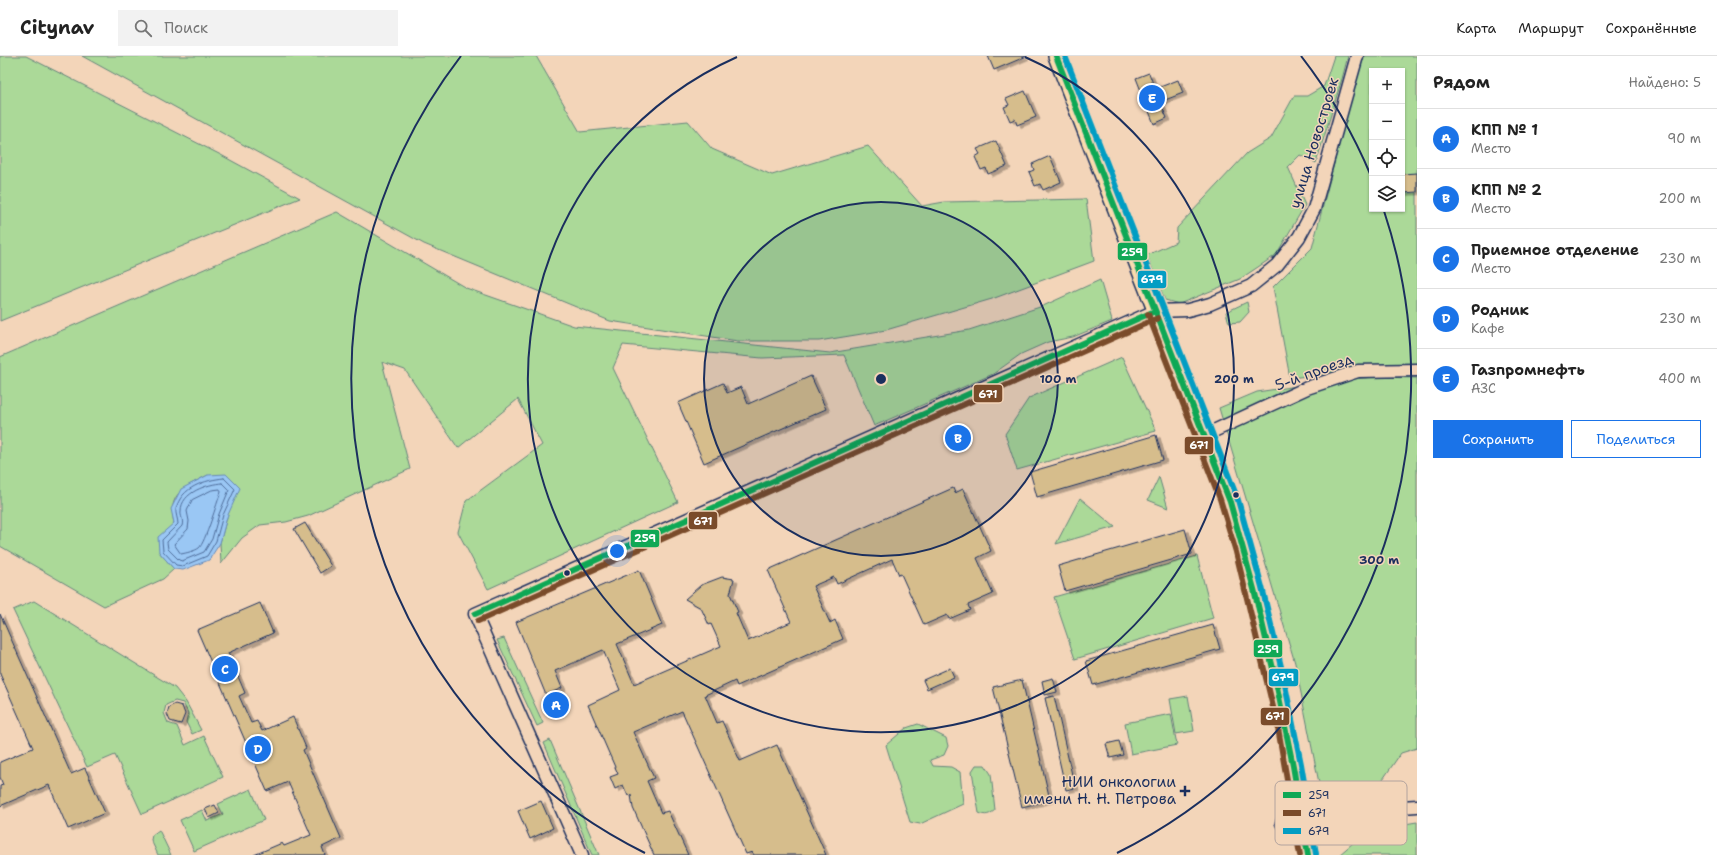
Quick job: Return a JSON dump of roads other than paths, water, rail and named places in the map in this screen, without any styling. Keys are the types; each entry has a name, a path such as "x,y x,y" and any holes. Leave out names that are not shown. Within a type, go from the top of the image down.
{"main road":[{"path":"1056,56 1230,502 1244,550 1286,726 1296,781"},
{"path":"1307,845 1308,855"}],"street":[{"name":"улица Новостроек","path":"1155,311 1188,310 1232,296 1251,286 1281,260 1299,237 1314,209 1357,56"},
{"path":"582,855 475,614 1155,311"},
{"name":"5-й проезд","path":"1205,436 1307,388 1358,371 1417,370"},
{"path":"1407,807 1417,806"}],"water":[{"path":"226,474 240,488 227,517 220,543 209,560 183,570 174,569 159,552 158,537 174,523 171,509 181,489 208,475"}],"place":[{"name":"Газпромнефть","path":"1152,98"},
{"name":"КПП № 2","path":"958,438"},
{"name":"Приемное отделение","path":"225,669"},
{"name":"КПП № 1","path":"556,705"},
{"name":"Родник","path":"258,749"},
{"name":"НИИ онкологии имени Н. Н. Петрова","path":"1185,791"}]}
